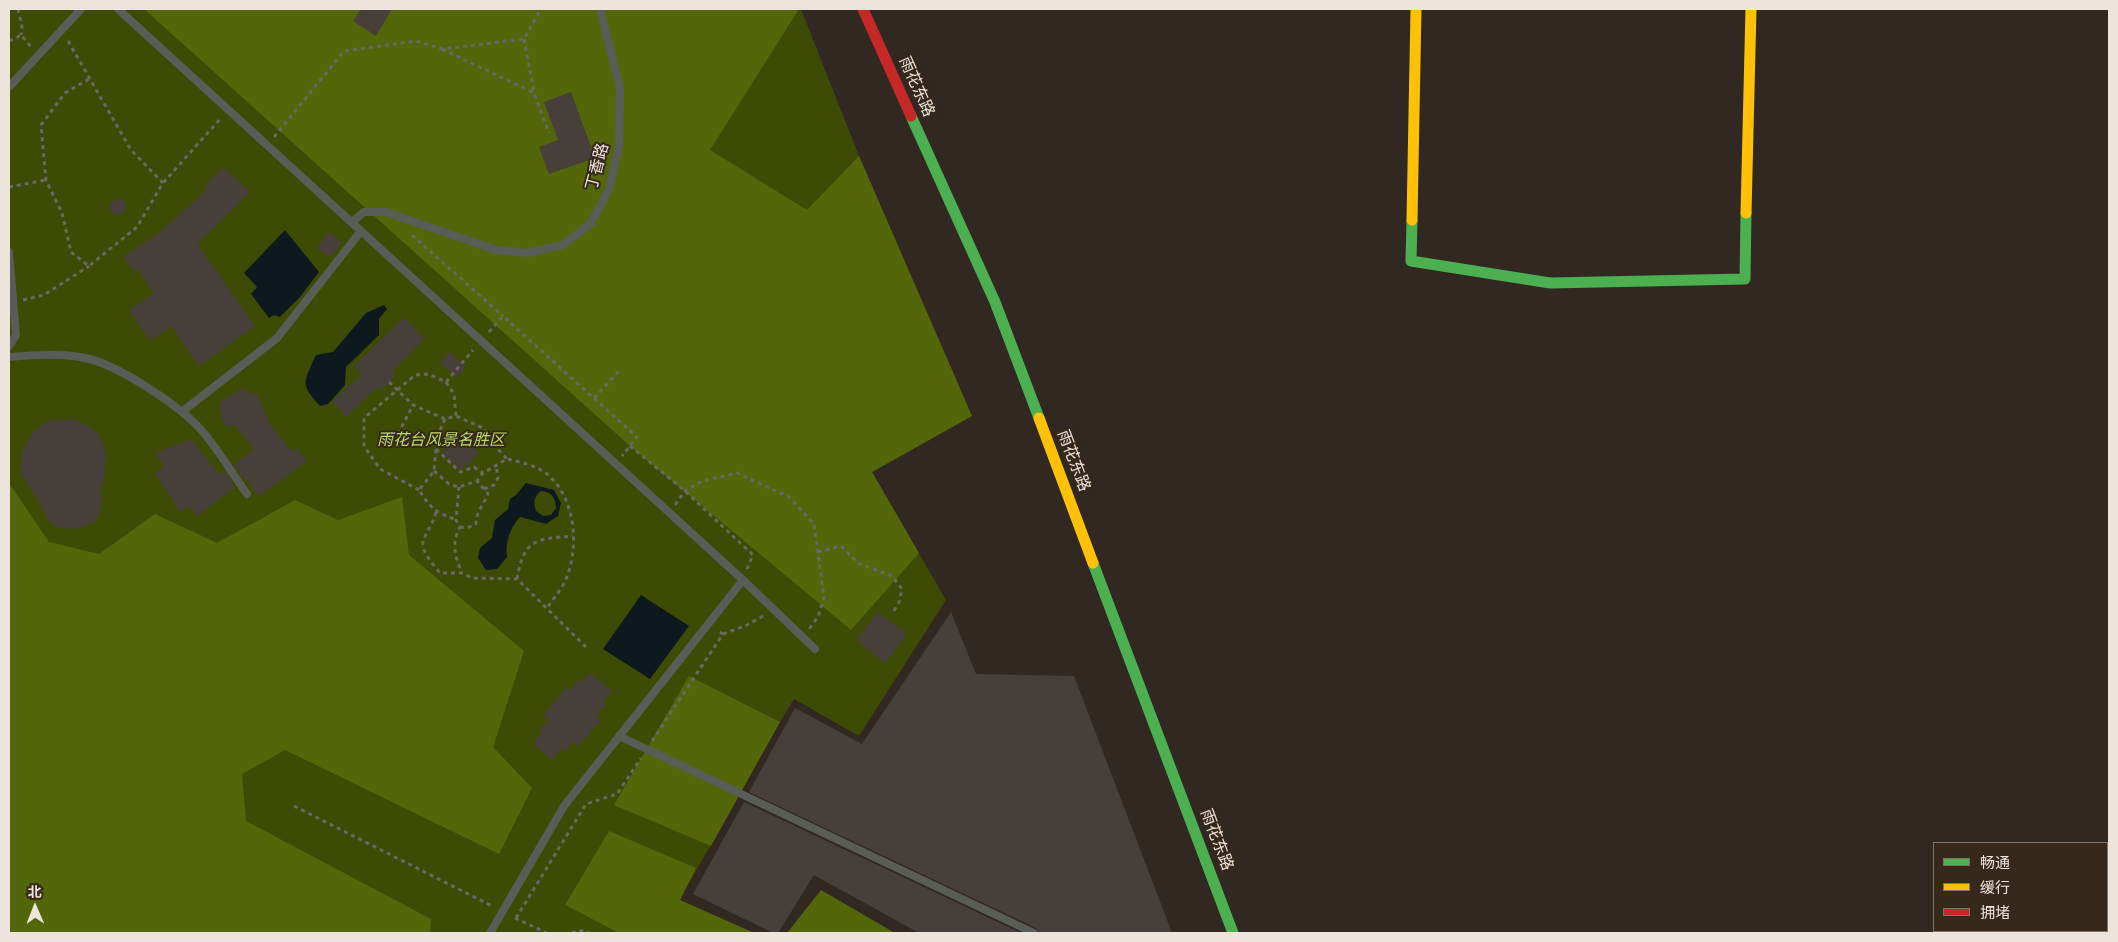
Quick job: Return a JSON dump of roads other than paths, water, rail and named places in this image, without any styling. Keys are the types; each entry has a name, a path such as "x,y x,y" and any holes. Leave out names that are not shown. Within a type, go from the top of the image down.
{"main road":[{"name":"雨花东路","path":"864,9 995,302 1234,933"},
{"path":"1416,9 1411,261 1550,283 1746,279 1751,9"}],"lane":[{"path":"9,87 81,9"},
{"path":"118,9 616,463 815,649"},
{"name":"丁香路","path":"352,222 364,212 386,212 496,250 527,253 563,245 591,223 609,189 619,146 620,88 600,9"},
{"path":"183,411 277,338 361,231"},
{"path":"9,252 16,335 9,346"},
{"path":"9,357 43,355 86,358 124,374 183,411 203,432 247,494"},
{"path":"490,933 564,806 743,580"},
{"path":"619,736 1034,933"}],"park label":[{"name":"雨花台风景名胜区","path":"441,441"}]}
